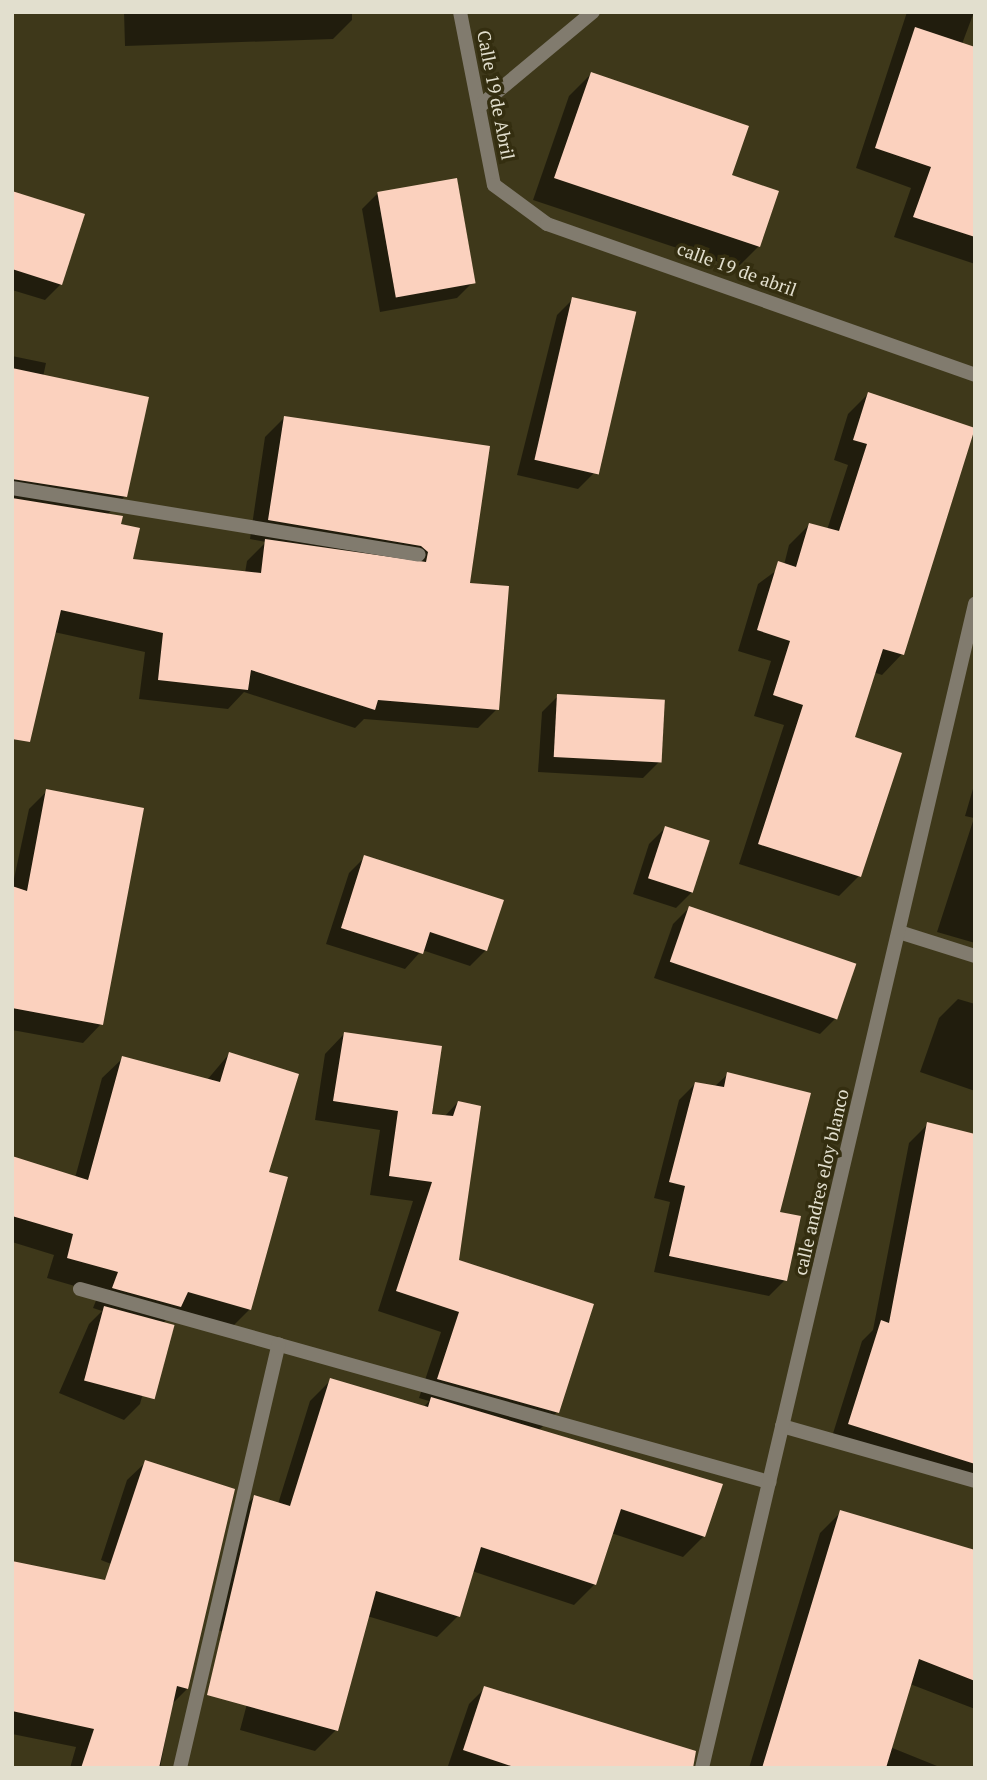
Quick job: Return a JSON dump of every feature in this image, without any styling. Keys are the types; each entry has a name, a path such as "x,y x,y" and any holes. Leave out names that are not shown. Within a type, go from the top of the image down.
{"street":[{"name":"Calle 19 de Abril","path":"460,12 494,185"},
{"path":"480,106 593,12"},
{"name":"calle 19 de abril","path":"494,185 547,223 975,375"},
{"path":"12,488 419,555"},
{"name":"calle andres eloy blanco","path":"702,1768 975,604"},
{"path":"900,932 975,956"},
{"path":"80,1289 769,1482"},
{"path":"180,1768 279,1344"},
{"path":"782,1426 975,1481"}],"building":[{"path":"915,27 975,47 975,237 913,217 931,167 875,148"},
{"path":"591,72 749,126 732,175 779,191 760,247 554,178"},
{"path":"457,178 476,283 396,297 377,192"},
{"path":"12,191 85,214 62,285 12,269"},
{"path":"572,297 636,312 599,475 534,460"},
{"path":"12,368 149,397 127,497 12,479"},
{"path":"868,392 975,428 904,655 883,649 855,737 902,753 861,877 758,844 803,705 773,695 790,641 757,630 778,561 796,567 809,523 839,531 867,444 853,440"},
{"path":"284,416 490,446 470,583 509,586 499,710 378,700 375,710 251,670 248,690 158,680 163,633 61,610 30,742 12,739 12,498 123,516 121,524 140,528 133,559 261,573 265,539 426,562 428,552 421,546 268,520"},
{"path":"557,694 665,700 662,763 554,757"},
{"path":"46,789 144,808 103,1025 12,1008 12,886 27,891"},
{"path":"665,826 710,841 693,893 648,878"},
{"path":"364,855 504,900 487,951 430,932 423,954 341,928"},
{"path":"689,906 856,964 837,1019 670,962"},
{"path":"344,1032 442,1046 432,1114 453,1116 458,1101 481,1106 459,1260 594,1304 559,1413 437,1379 459,1312 396,1291 432,1182 389,1176 398,1111 333,1101"},
{"path":"229,1052 299,1074 269,1172 288,1177 251,1310 188,1292 181,1307 112,1288 118,1272 67,1258 73,1234 12,1216 12,1156 88,1180 122,1056 220,1082"},
{"path":"727,1072 811,1093 780,1212 801,1216 787,1281 669,1256 685,1186 669,1182 695,1082 724,1087"},
{"path":"927,1122 975,1134 975,1464 848,1424 881,1320 889,1323"},
{"path":"104,1306 175,1325 155,1399 84,1380"},
{"path":"330,1378 428,1407 431,1397 723,1484 705,1537 621,1509 596,1585 481,1547 460,1617 376,1591 338,1731 207,1695 254,1495 290,1506"},
{"path":"145,1460 235,1489 188,1689 177,1686 159,1768 81,1768 94,1729 12,1711 12,1561 105,1580"},
{"path":"840,1510 975,1550 975,1681 919,1659 886,1768 762,1768"},
{"path":"484,1686 696,1751 693,1768 517,1768 463,1750"}]}
